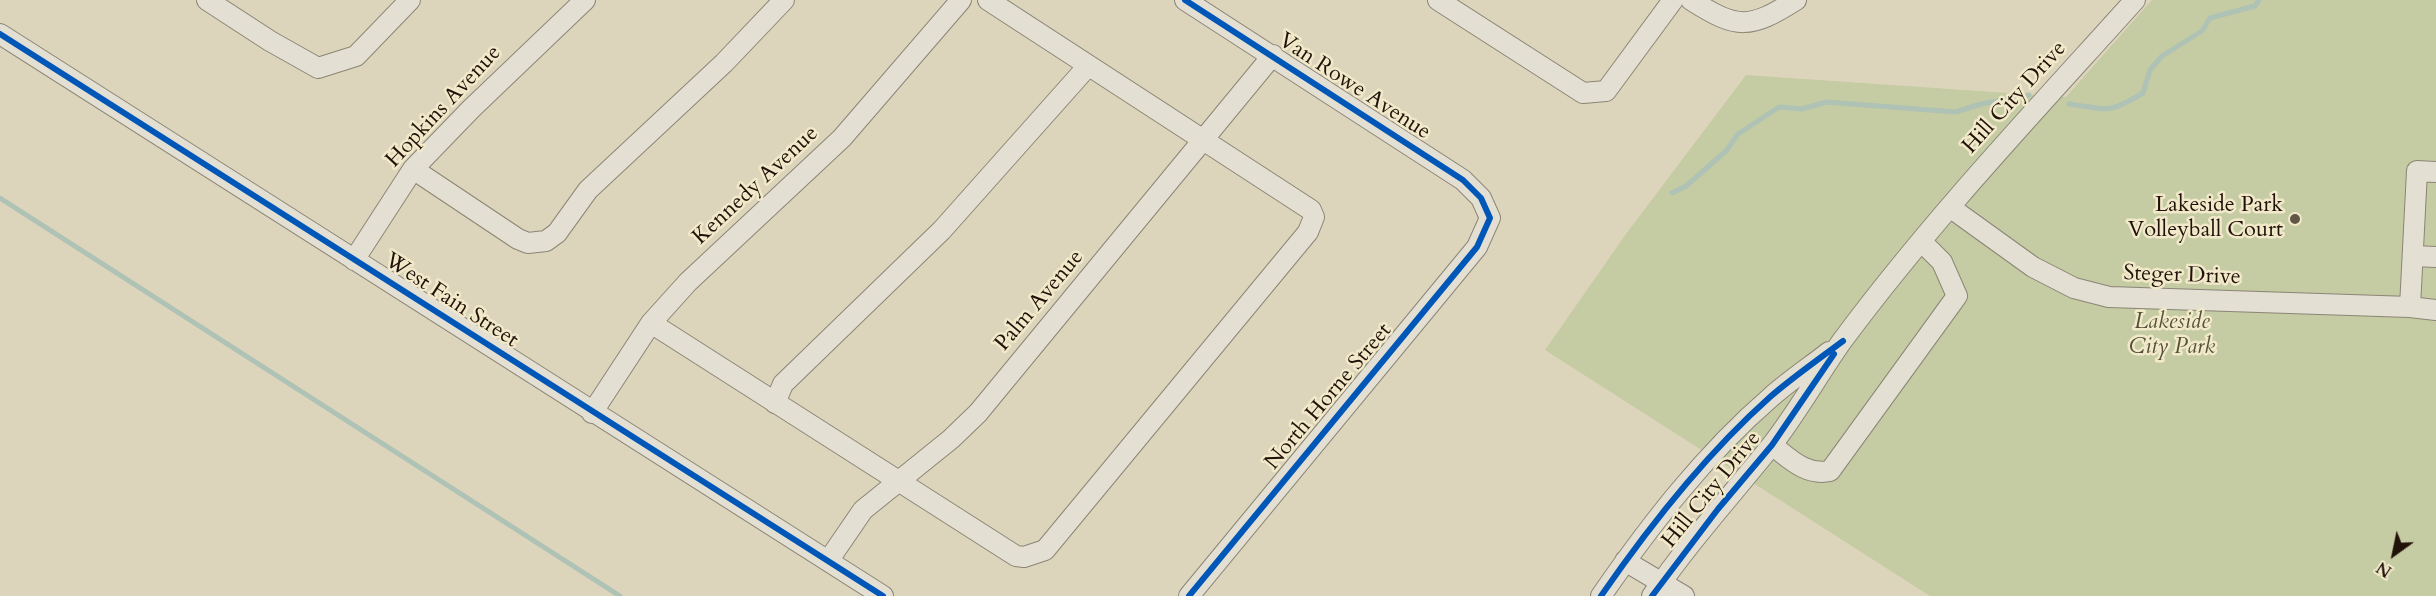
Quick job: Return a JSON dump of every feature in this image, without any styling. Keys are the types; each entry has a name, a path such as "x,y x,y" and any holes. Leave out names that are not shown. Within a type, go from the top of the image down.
{"street":[{"path":"207,0 270,41 318,68 356,56 410,0"},
{"path":"413,169 518,239 528,243 546,241 557,233 588,190 724,63 784,0"},
{"name":"Kennedy Avenue","path":"592,413 651,323 688,282 842,138 961,0"},
{"path":"651,323 1016,556 1023,557 1045,550 1308,232 1314,217 1311,210 988,0"},
{"name":"Van Rowe Avenue","path":"1185,0 1463,180 1481,198 1490,218"},
{"path":"1438,0 1583,93 1606,91 1673,0"},
{"path":"1691,0 1730,22 1751,22 1769,17 1796,0"},
{"name":"Hill City Drive","path":"1657,589 1718,509 1772,445 1843,341 1922,242 2135,0"},
{"name":"Hopkins Avenue","path":"354,260 413,169 581,1"},
{"name":"West Fain Street","path":"0,34 592,413 883,596"},
{"name":"Palm Avenue","path":"828,561 863,510 951,439 978,413 1273,55"},
{"path":"775,403 783,384 942,230 1088,66"},
{"path":"2410,307 2417,171 2436,172"},
{"name":"Steger Drive","path":"1951,208 2033,267 2074,288 2109,297 2410,307 2436,310"},
{"name":"North Horne Street","path":"1189,596 1478,247 1490,218"},
{"path":"1772,445 1806,470 1819,474 1830,471 1957,296 1942,262 1922,242"},
{"path":"2413,256 2436,257"},
{"name":"Hill City Drive","path":"1601,596 1626,561 1713,453 1771,396 1843,341"},
{"path":"1626,561 1657,589 1684,596"}],"green space":[{"name":"Lakeside City Park","path":"2152,0 2436,0 2436,596 1930,596 1545,350 1626,234 1746,75 2066,97"}],"waterway":[{"path":"2069,104 2107,109 2131,100 2143,93 2150,70 2162,56 2202,31 2210,18 2255,6 2259,0"},
{"path":"1672,193 1686,186 1726,151 1738,134 1779,107 1802,109 1826,102 1956,112 1981,104 2029,95"},
{"path":"0,198 620,596"}],"cycle path":[{"path":"1185,0 1463,180 1481,198 1490,218 1477,247 1189,596"},
{"path":"0,34 883,596"},
{"path":"1601,596 1659,517 1723,443 1770,397 1843,341"},
{"path":"1652,596 1718,509 1772,445 1834,354"}],"place":[{"name":"Lakeside Park Volleyball Court","path":"2295,219"}]}
